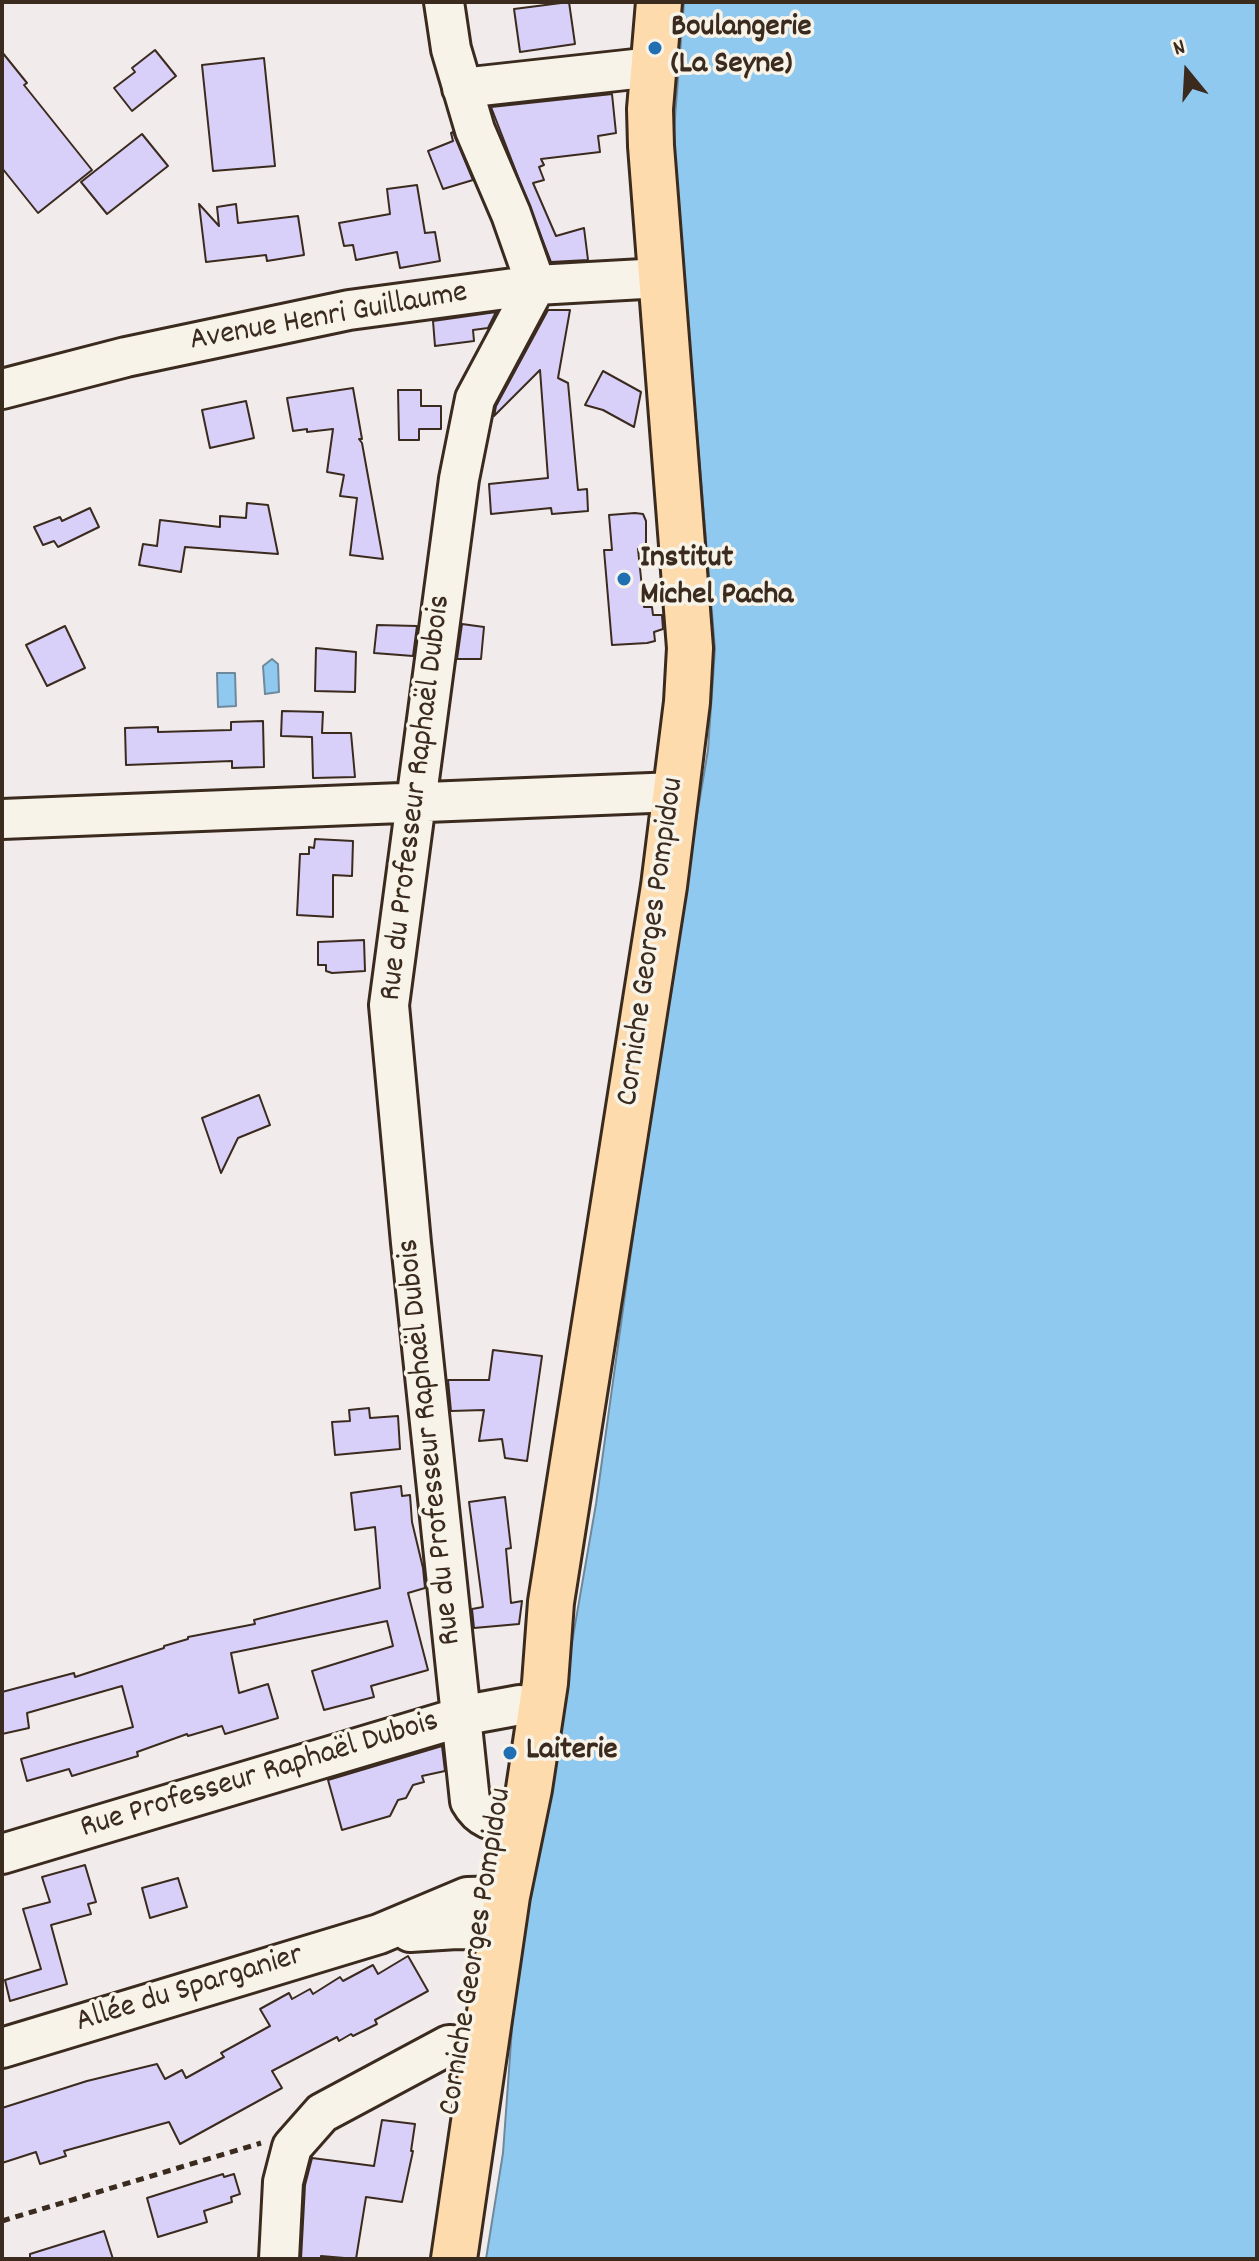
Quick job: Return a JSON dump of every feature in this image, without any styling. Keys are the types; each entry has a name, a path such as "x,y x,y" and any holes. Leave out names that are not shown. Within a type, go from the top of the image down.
{"main road":[{"name":"Corniche Georges Pompidou","path":"433,2259 473,2047 509,1824 545,1683 551,1602 659,917 687,702 690,648 651,146 659,2"},
{"name":"Corniche Georges Pompidou","path":"509,1824 520,1705 551,1602"},
{"name":"Corniche Georges Pompidou","path":"454,2259 473,2047"}],"street":[{"path":"444,2 442,51 462,88 475,130 511,214 536,285"},
{"path":"462,88 653,67"},
{"name":"Avenue Henri Guillaume","path":"2,389 126,357 349,310 536,285 661,278"},
{"name":"Rue du Professeur Raphaël Dubois","path":"509,1824 476,1812 470,1801 389,1005 459,479 475,399 536,285"},
{"path":"2,819 676,792"},
{"name":"Rue Professeur Raphaël Dubois","path":"2,1854 460,1718 520,1705"},
{"name":"Allée du Sparganier","path":"2,2048 379,1934 467,1897 493,1913"},
{"path":"279,2259 283,2182 292,2147 322,2113 449,2045 473,2047"}],"path":[{"path":"2,2221 258,2142 292,2147"}],"water":[{"path":"684,2 1257,2 1257,2259 486,2259 503,2153 517,1959 596,1504 666,999 708,750 715,649 673,143"},
{"path":"272,659 278,664 279,692 265,694 263,666"},
{"path":"217,673 235,673 236,706 218,707"}],"building":[{"path":"569,2 575,44 520,52 514,9"},
{"path":"155,50 176,76 132,111 114,88 135,72 132,68"},
{"path":"2,52 27,83 24,85 92,170 38,213 2,168"},
{"path":"264,58 275,166 213,171 202,65"},
{"path":"612,94 616,133 598,136 600,152 541,159 544,165 539,167 544,180 533,183 556,236 584,228 588,260 551,262 491,107"},
{"path":"453,132 473,180 443,189 428,151 453,141"},
{"path":"142,134 168,166 107,214 81,182"},
{"path":"417,185 425,233 435,232 440,261 400,268 397,252 356,260 353,245 344,246 339,223 390,214 387,189"},
{"path":"199,204 219,226 217,207 236,204 238,223 298,216 304,255 267,261 266,255 206,262"},
{"path":"548,310 570,310 558,378 568,383 578,490 587,489 588,511 552,514 551,508 491,514 489,484 548,478 540,370 494,416 496,406"},
{"path":"496,312 488,328 473,330 474,341 435,346 433,321"},
{"path":"603,371 641,392 634,427 603,410 585,405"},
{"path":"353,388 362,439 359,439 383,559 350,555 357,498 340,496 344,475 327,472 333,429 293,431 287,398"},
{"path":"398,390 421,390 421,406 441,406 441,429 419,429 419,440 399,440"},
{"path":"246,401 254,438 210,448 202,410"},
{"path":"247,503 268,505 278,554 185,547 181,572 139,565 143,544 157,546 160,520 220,527 220,516 246,518"},
{"path":"90,508 99,527 58,547 54,541 43,545 34,527 60,517 62,521"},
{"name":"Institut Michel Pacha","path":"643,514 646,521 646,548 638,549 644,607 652,607 653,615 662,615 663,629 654,632 655,641 612,645 604,550 612,550 609,515"},
{"path":"462,624 484,627 481,659 457,659"},
{"path":"377,625 417,626 413,656 374,653"},
{"path":"65,626 85,668 47,686 26,645"},
{"path":"316,648 356,652 355,692 315,691"},
{"path":"282,711 323,712 322,733 351,733 355,777 313,778 312,737 281,736"},
{"path":"263,721 264,767 232,768 232,761 126,765 125,728 158,727 158,732 231,730 231,722"},
{"path":"315,839 353,841 352,876 333,875 333,917 297,915 300,854 309,854 309,847 314,848"},
{"path":"364,940 365,971 332,973 326,971 326,965 318,965 318,942"},
{"path":"259,1095 270,1125 238,1138 221,1173 202,1118"},
{"path":"493,1350 542,1356 527,1461 505,1458 502,1439 479,1441 484,1410 451,1411 448,1380 489,1380"},
{"path":"369,1408 370,1418 398,1416 400,1449 335,1455 332,1422 350,1421 349,1410"},
{"path":"401,1486 402,1496 410,1495 412,1522 423,1568 425,1588 408,1593 428,1670 371,1686 374,1697 324,1710 312,1671 393,1646 387,1621 231,1653 239,1693 268,1684 278,1718 225,1734 222,1726 187,1734 137,1752 138,1756 72,1776 69,1769 27,1781 21,1759 133,1727 122,1686 27,1713 29,1728 2,1734 2,1692 74,1673 75,1677 188,1637 255,1624 254,1620 380,1588 375,1527 355,1530 351,1493"},
{"path":"505,1497 511,1548 506,1549 511,1603 522,1601 519,1624 474,1628 472,1609 483,1607 469,1502"},
{"path":"442,1746 445,1771 422,1776 424,1782 413,1785 406,1798 398,1800 390,1816 342,1830 328,1780"},
{"path":"85,1865 96,1902 88,1904 91,1914 51,1925 67,1984 10,2001 5,1980 41,1969 23,1909 50,1902 42,1877"},
{"path":"178,1878 187,1907 150,1918 142,1888"},
{"path":"408,1956 428,1991 375,2020 377,2024 339,2041 337,2037 272,2071 282,2088 180,2144 169,2122 64,2151 66,2156 40,2164 36,2152 2,2163 2,2108 87,2081 157,2064 165,2079 182,2070 186,2078 224,2057 221,2053 270,2026 260,2009 289,1993 292,1999 310,1989 313,1994 340,1977 343,1981 373,1965 378,1974"},
{"path":"382,2120 415,2124 413,2151 402,2202 366,2197 356,2259 321,2256 321,2259 301,2259 305,2185 312,2158 374,2166"},
{"path":"223,2174 224,2177 234,2174 240,2194 231,2197 232,2202 204,2211 207,2222 158,2237 147,2198"},
{"path":"104,2231 113,2259 30,2259 30,2254"}],"place":[{"name":"Boulangerie (La Seyne)","path":"655,48"},
{"name":"Institut Michel Pacha","path":"624,579"},
{"name":"Laiterie","path":"510,1753"}]}
